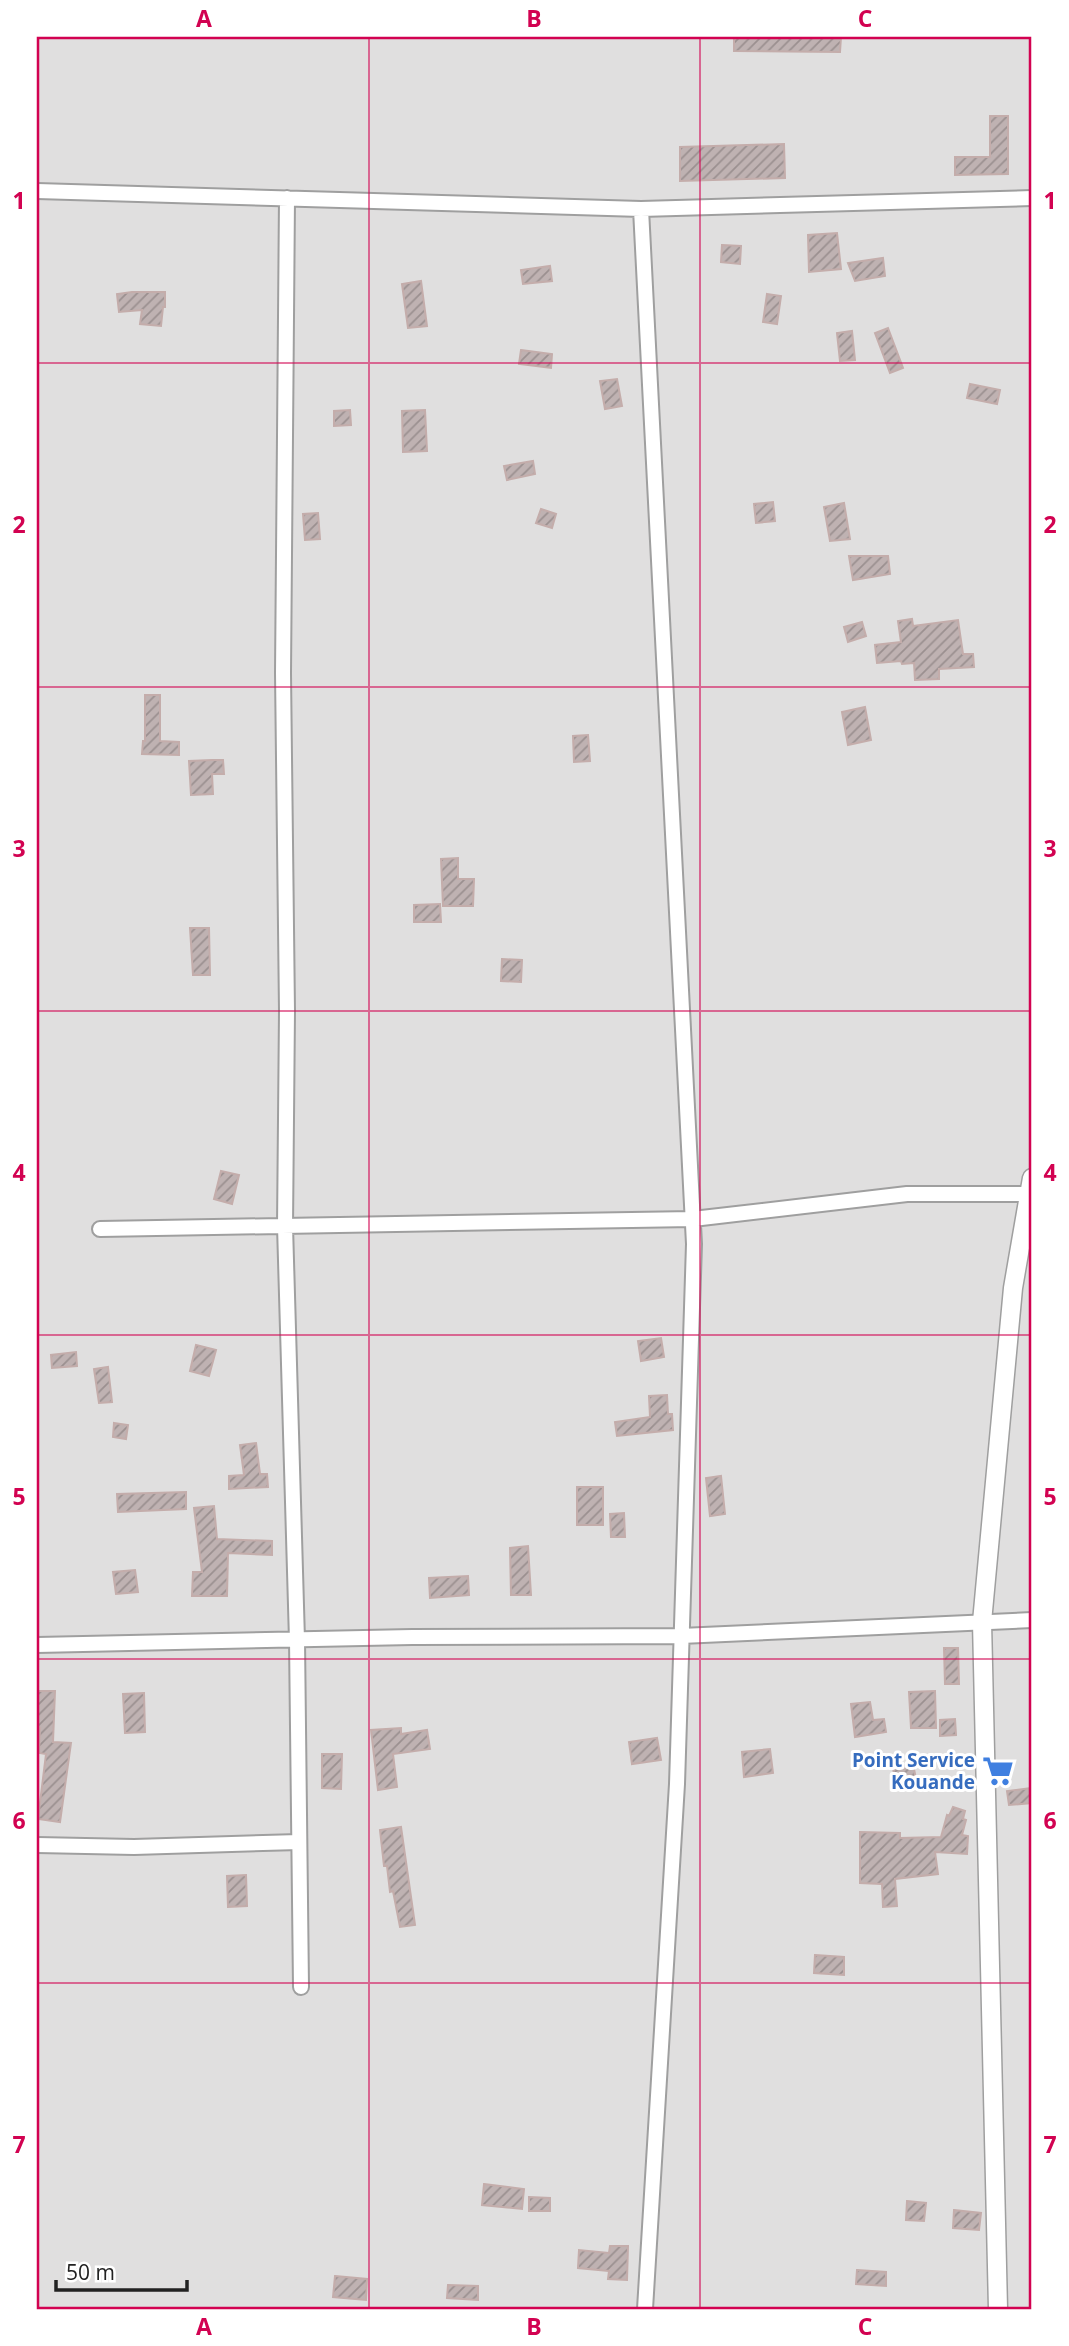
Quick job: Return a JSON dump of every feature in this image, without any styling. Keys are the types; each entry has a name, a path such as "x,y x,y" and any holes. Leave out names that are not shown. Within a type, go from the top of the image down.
{"street":[{"path":"37,191 640,209 1032,198"},
{"path":"287,198 283,659 287,1011 285,1226 297,1640 301,1987"},
{"path":"640,209 694,1244 677,1784 645,2309"},
{"path":"100,1229 693,1219 907,1195 1031,1186 1013,1288 982,1622 998,2309"},
{"path":"37,1645 681,1636 1032,1620"},
{"path":"37,1845 134,1847 299,1842"}],"shaded area":[{"path":"37,37 1032,37 1032,2309 37,2309"}],"building":[{"path":"734,37 841,37 840,52 734,51"},
{"path":"990,116 1008,116 1008,174 955,175 955,157 990,157"},
{"path":"784,144 785,178 680,181 680,147"},
{"path":"837,233 841,269 809,272 808,235"},
{"path":"722,245 741,246 740,264 721,262"},
{"path":"883,258 885,276 855,281 848,263"},
{"path":"550,266 552,281 523,284 521,270"},
{"path":"421,281 427,326 408,328 402,284"},
{"path":"165,292 161,326 140,324 142,310 119,312 117,294"},
{"path":"767,294 781,296 777,324 763,322"},
{"path":"888,328 903,368 890,373 875,333"},
{"path":"852,331 855,360 840,361 837,333"},
{"path":"521,350 552,354 551,368 519,364"},
{"path":"617,379 622,406 605,409 600,381"},
{"path":"970,384 1000,390 997,404 967,398"},
{"path":"350,410 351,425 334,426 334,411"},
{"path":"425,410 427,451 403,452 402,411"},
{"path":"533,461 535,474 507,480 504,466"},
{"path":"773,502 775,521 756,523 754,504"},
{"path":"844,503 850,539 830,541 824,507"},
{"path":"541,509 556,514 552,528 536,523"},
{"path":"318,513 320,539 305,540 303,514"},
{"path":"849,556 888,556 890,574 853,580"},
{"path":"912,619 913,626 958,620 963,654 973,654 974,667 939,669 939,679 915,680 914,663 877,663 875,645 901,642 898,621"},
{"path":"862,622 866,636 848,642 844,627"},
{"path":"145,695 160,695 160,741 179,742 179,755 142,754 145,741"},
{"path":"865,707 871,740 848,745 842,712"},
{"path":"588,735 590,761 574,762 573,736"},
{"path":"223,760 224,774 212,774 213,794 191,795 189,761"},
{"path":"458,858 458,879 474,879 473,906 443,906 441,859"},
{"path":"440,904 441,922 414,922 414,905"},
{"path":"190,928 209,928 210,975 193,975"},
{"path":"502,959 522,960 521,982 501,981"},
{"path":"221,1171 239,1175 232,1204 214,1199"},
{"path":"661,1338 664,1357 641,1361 638,1341"},
{"path":"196,1345 216,1350 209,1376 190,1371"},
{"path":"76,1352 77,1366 52,1368 51,1355"},
{"path":"108,1367 112,1402 99,1403 94,1369"},
{"path":"667,1395 668,1414 672,1414 673,1430 617,1436 615,1422 650,1417 649,1396"},
{"path":"114,1423 128,1425 126,1439 113,1437"},
{"path":"256,1443 260,1474 267,1474 268,1487 229,1489 229,1476 244,1475 240,1445"},
{"path":"721,1476 725,1514 710,1516 706,1478"},
{"path":"577,1487 603,1487 603,1525 577,1525"},
{"path":"186,1492 186,1509 118,1512 117,1494"},
{"path":"214,1506 217,1539 272,1541 272,1555 228,1553 227,1596 192,1596 193,1572 202,1572 194,1508"},
{"path":"624,1513 625,1537 611,1537 610,1514"},
{"path":"528,1546 531,1595 511,1595 510,1548"},
{"path":"135,1570 138,1592 116,1594 113,1572"},
{"path":"468,1576 469,1595 430,1598 429,1578"},
{"path":"944,1648 958,1648 959,1684 945,1684"},
{"path":"37,1691 55,1691 53,1742 71,1743 60,1822 38,1819 46,1754 39,1753"},
{"path":"935,1691 936,1728 911,1728 909,1692"},
{"path":"144,1693 145,1732 125,1733 123,1694"},
{"path":"870,1702 873,1720 884,1719 886,1732 855,1737 851,1704"},
{"path":"955,1719 956,1735 940,1736 940,1720"},
{"path":"401,1728 401,1734 427,1730 430,1749 393,1754 397,1787 378,1790 371,1730"},
{"path":"657,1738 661,1760 632,1764 629,1742"},
{"path":"770,1749 773,1773 744,1777 742,1752"},
{"path":"322,1754 342,1754 341,1789 322,1788"},
{"path":"913,1764 916,1779 895,1782 893,1767"},
{"path":"1032,1788 1032,1803 1009,1805 1007,1791"},
{"path":"953,1807 965,1811 963,1819 966,1820 962,1835 968,1836 967,1854 935,1852 938,1874 895,1879 897,1906 883,1907 882,1884 860,1883 860,1832 900,1833 900,1838 941,1837 947,1815 949,1816"},
{"path":"401,1827 415,1925 400,1927 393,1891 390,1892 387,1866 384,1866 380,1830"},
{"path":"246,1875 247,1906 228,1907 227,1876"},
{"path":"815,1955 844,1957 844,1975 814,1973"},
{"path":"484,2184 524,2189 522,2209 482,2205"},
{"path":"529,2197 550,2198 550,2211 529,2211"},
{"path":"907,2201 926,2203 924,2221 906,2220"},
{"path":"954,2210 981,2213 979,2230 953,2228"},
{"path":"610,2246 628,2246 627,2280 608,2279 609,2271 578,2268 579,2250 609,2253"},
{"path":"857,2270 886,2272 886,2286 856,2284"},
{"path":"335,2276 367,2279 366,2300 333,2297"},
{"path":"448,2285 478,2286 478,2300 447,2298"}],"place":[{"name":"Point Service Kouande","path":"998,1771"}]}
